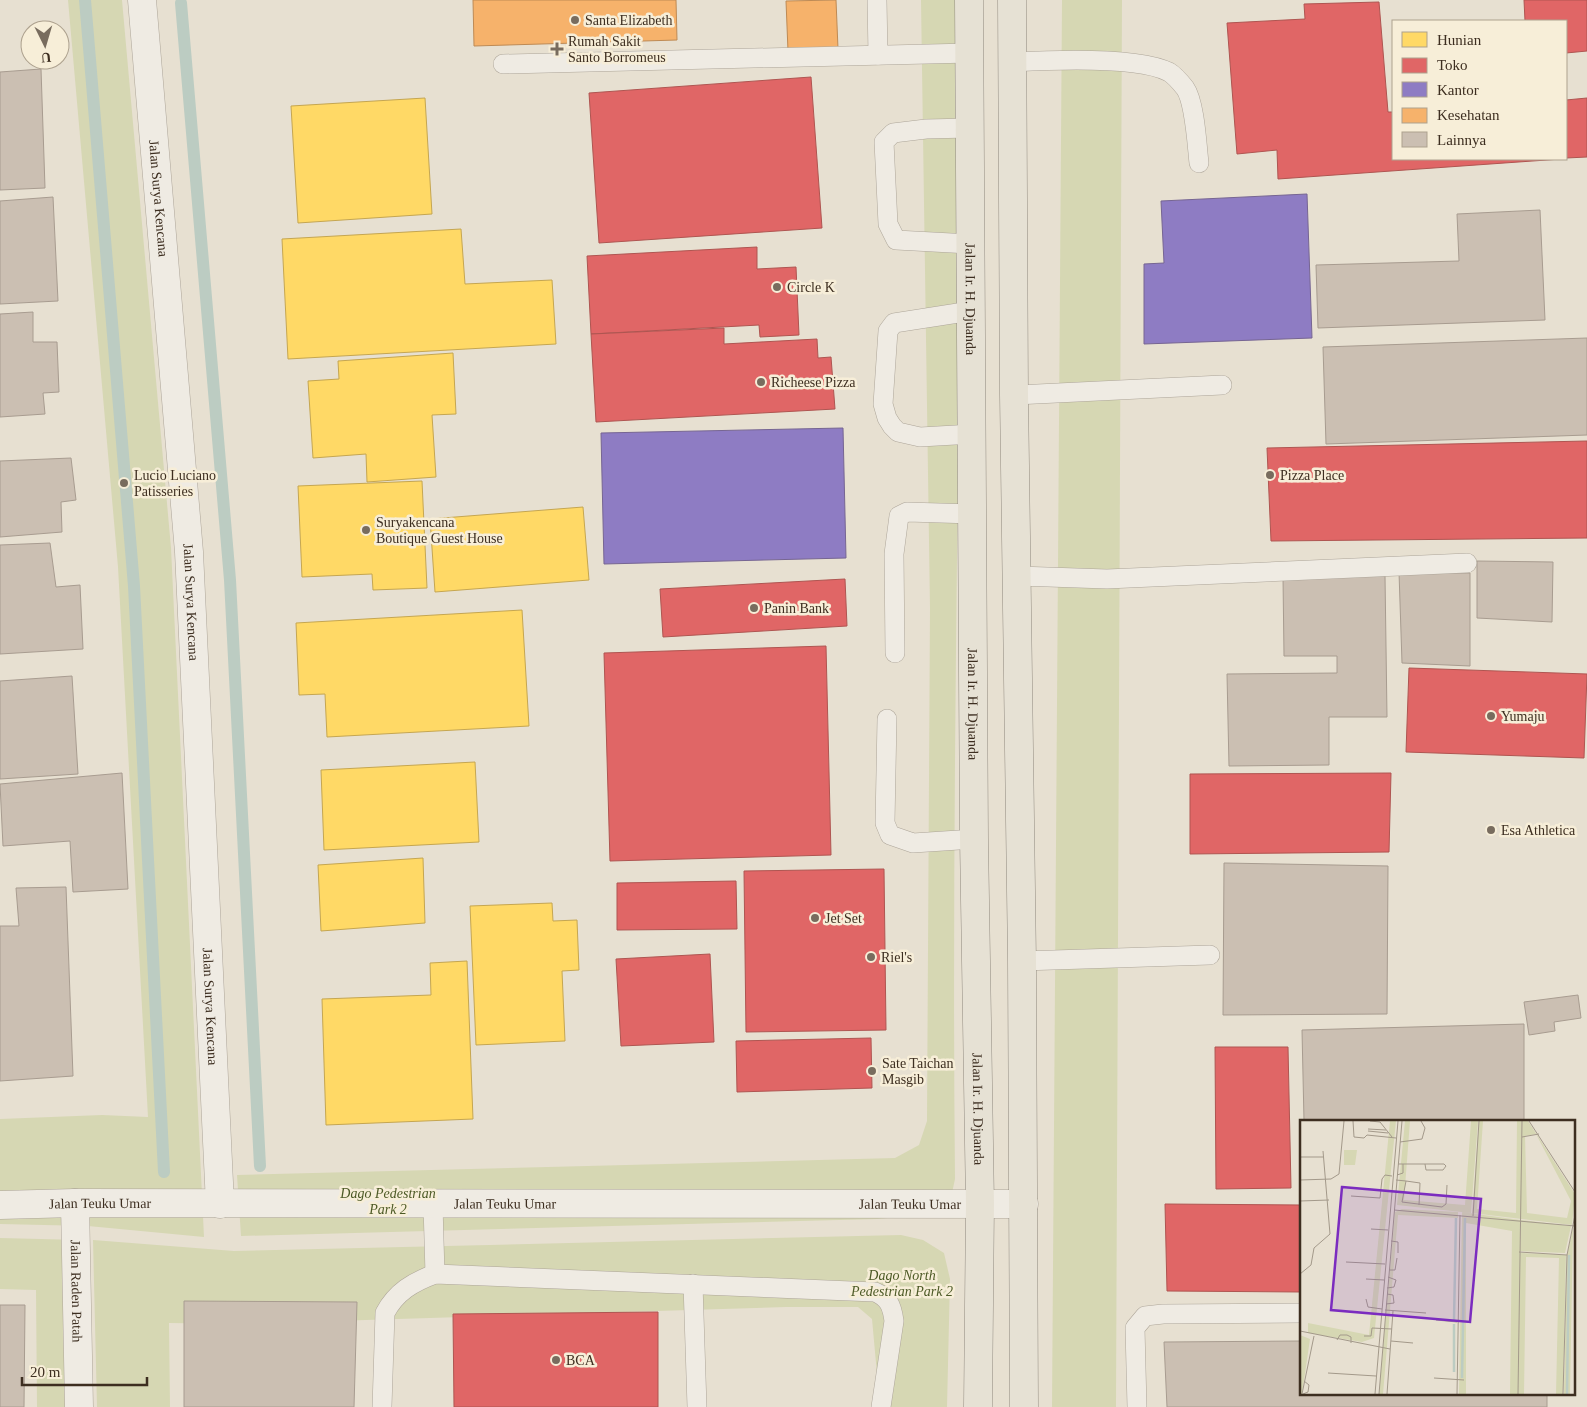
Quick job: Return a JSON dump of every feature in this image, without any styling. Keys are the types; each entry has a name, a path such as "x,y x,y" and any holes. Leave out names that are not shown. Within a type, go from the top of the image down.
{"main road":[{"name":"Jalan Ir. H. Djuanda","path":"969,0 974,514 974,839 980,1204 978,1407"},
{"path":"1012,0 1014,394 1022,961 1024,1407"}],"street":[{"name":"Jalan Surya Kencana","path":"142,0 189,552 220,1204"},
{"name":"Jalan Teuku Umar","path":"0,1205 76,1203 433,1205 1024,1204"},
{"name":"Jalan Raden Patah","path":"76,1203 79,1407"}],"lane":[{"path":"878,0 878,55"},
{"path":"503,64 970,53"},
{"path":"1013,62 1050,60 1127,63 1149,66 1170,73 1186,90 1193,117 1199,163"},
{"path":"969,128 926,129 893,133 884,142 888,224 896,240 970,244"},
{"path":"971,311 894,322 888,331 883,404 887,418 898,432 920,437 973,434"},
{"path":"1014,394 1222,385"},
{"path":"895,653 894,554 900,516 907,512 974,514"},
{"path":"1018,576 1108,579 1467,563"},
{"path":"887,719 885,823 890,835 914,842 974,839"},
{"path":"1022,961 1210,955"},
{"path":"433,1205 435,1274"},
{"path":"382,1407 385,1313 391,1300 412,1282 435,1274 875,1292 885,1297 892,1307 894,1321 881,1407"},
{"path":"693,1284 697,1407"},
{"path":"1137,1407 1135,1328 1145,1316 1163,1314 1300,1313"}],"green space":[{"path":"68,0 122,0 171,548 204,1237 88,1226 0,1224 0,1119 102,1115 148,1117 118,567"},
{"name":"Dago Pedestrian Park 2","path":"921,0 962,0 954,884 955,1179 952,1193 909,1216 877,1219 241,1236 237,1175 895,1158 919,1145 927,1121 930,608"},
{"path":"1062,0 1122,0 1116,1407 1052,1407"},
{"name":"Dago North Pedestrian Park 2","path":"901,1235 923,1240 944,1253 950,1279 947,1407 880,1407 872,1319 858,1307 786,1307 236,1324 169,1323 170,1407 97,1407 93,1240 234,1251"},
{"path":"0,1238 81,1240 82,1407 37,1407 36,1290 0,1289"}],"building: Hunian":[{"path":"425,98 432,214 298,223 291,106"},
{"path":"461,229 465,284 552,280 556,344 288,359 282,239"},
{"path":"453,353 456,414 432,415 436,477 367,482 366,454 313,458 308,381 339,379 338,361"},
{"path":"422,481 427,588 373,590 372,574 302,577 298,486"},
{"path":"583,507 589,580 435,592 430,519"},
{"path":"522,610 529,726 327,737 325,694 299,695 296,623"},
{"path":"475,762 479,842 324,850 321,770"},
{"path":"423,858 425,923 321,931 318,865"},
{"path":"552,903 553,921 577,920 579,970 562,971 565,1041 476,1045 470,906"},
{"path":"467,961 473,1119 326,1125 322,999 431,995 430,963"}],"building: Toko":[{"path":"1524,0 1587,0 1587,51 1567,53 1567,20 1525,20"},
{"path":"1379,2 1388,112 1392,112 1392,160 1547,160 1278,179 1277,150 1237,154 1227,23 1305,19 1304,4"},
{"path":"811,77 822,228 599,243 589,93"},
{"path":"1587,98 1587,157 1567,158 1567,100"},
{"path":"757,247 757,269 796,267 799,335 760,337 759,325 591,334 587,256"},
{"path":"724,328 724,344 817,339 818,358 831,357 835,409 596,422 591,334"},
{"path":"1587,441 1587,538 1271,541 1267,448"},
{"name":"Panin Bank","path":"845,579 847,626 663,637 660,589"},
{"path":"826,646 831,855 610,861 604,653"},
{"path":"1409,668 1587,674 1584,758 1406,752"},
{"path":"1391,773 1389,852 1190,854 1190,774"},
{"name":"Jet Set","path":"884,869 886,1030 746,1032 744,871"},
{"path":"736,881 737,929 617,930 617,883"},
{"path":"710,954 714,1042 621,1046 616,959"},
{"path":"871,1038 872,1088 737,1092 736,1041"},
{"path":"1215,1047 1288,1047 1291,1188 1216,1189"},
{"path":"1165,1204 1300,1205 1300,1292 1167,1291"},
{"name":"BCA","path":"658,1312 658,1407 454,1407 453,1314"}],"building: Kantor":[{"path":"1307,194 1312,338 1144,344 1144,264 1164,263 1161,201"},
{"path":"843,428 846,558 604,564 601,433"}],"building: Kesehatan":[{"name":"Santa Elizabeth","path":"473,0 676,0 677,40 474,46"},
{"path":"836,0 838,49 788,51 786,1"}],"building: Lainnya":[{"path":"41,70 45,188 0,190 0,72"},
{"path":"53,197 58,301 0,304 0,201"},
{"path":"1540,210 1545,320 1318,328 1316,265 1459,261 1457,214"},
{"path":"33,312 33,342 57,342 59,392 43,393 45,414 0,417 0,314"},
{"path":"1587,338 1587,435 1326,444 1323,347"},
{"path":"71,458 76,500 61,502 62,532 0,537 0,461"},
{"path":"50,543 56,587 80,585 83,649 0,654 0,545"},
{"path":"1477,561 1553,562 1552,622 1477,618"},
{"path":"1399,572 1470,573 1470,666 1402,663"},
{"path":"1385,576 1387,717 1329,717 1329,765 1229,766 1227,674 1337,673 1337,656 1284,656 1283,577"},
{"path":"72,676 78,774 0,779 0,681"},
{"path":"122,773 128,889 73,892 70,841 3,846 0,784"},
{"path":"1224,863 1388,866 1387,1014 1223,1015"},
{"path":"66,887 73,1076 0,1081 0,926 19,926 16,888"},
{"path":"1578,995 1581,1018 1554,1022 1555,1031 1529,1035 1524,1002"},
{"path":"1524,1024 1524,1120 1304,1120 1302,1030"},
{"path":"184,1301 357,1302 354,1407 184,1407"},
{"path":"0,1305 25,1305 24,1407 0,1407"},
{"path":"1300,1341 1300,1394 1547,1394 1547,1407 1167,1407 1164,1342"}],"waterway":[{"path":"85,0 134,586 164,1172"},
{"path":"181,3 230,580 260,1166"}],"place":[{"name":"Santa Elizabeth","path":"575,20"},
{"name":"Rumah Sakit Santo Borromeus","path":"557,49"},
{"name":"Circle K","path":"777,287"},
{"name":"Richeese Pizza","path":"761,382"},
{"name":"Pizza Place","path":"1270,475"},
{"name":"Lucio Luciano Patisseries","path":"124,483"},
{"name":"Suryakencana Boutique Guest House","path":"366,530"},
{"name":"Panin Bank","path":"754,608"},
{"name":"Yumaju","path":"1491,716"},
{"name":"Esa Athletica","path":"1491,830"},
{"name":"Jet Set","path":"815,918"},
{"name":"Riel's","path":"871,957"},
{"name":"Sate Taichan Masgib","path":"872,1071"},
{"name":"BCA","path":"556,1360"}]}
